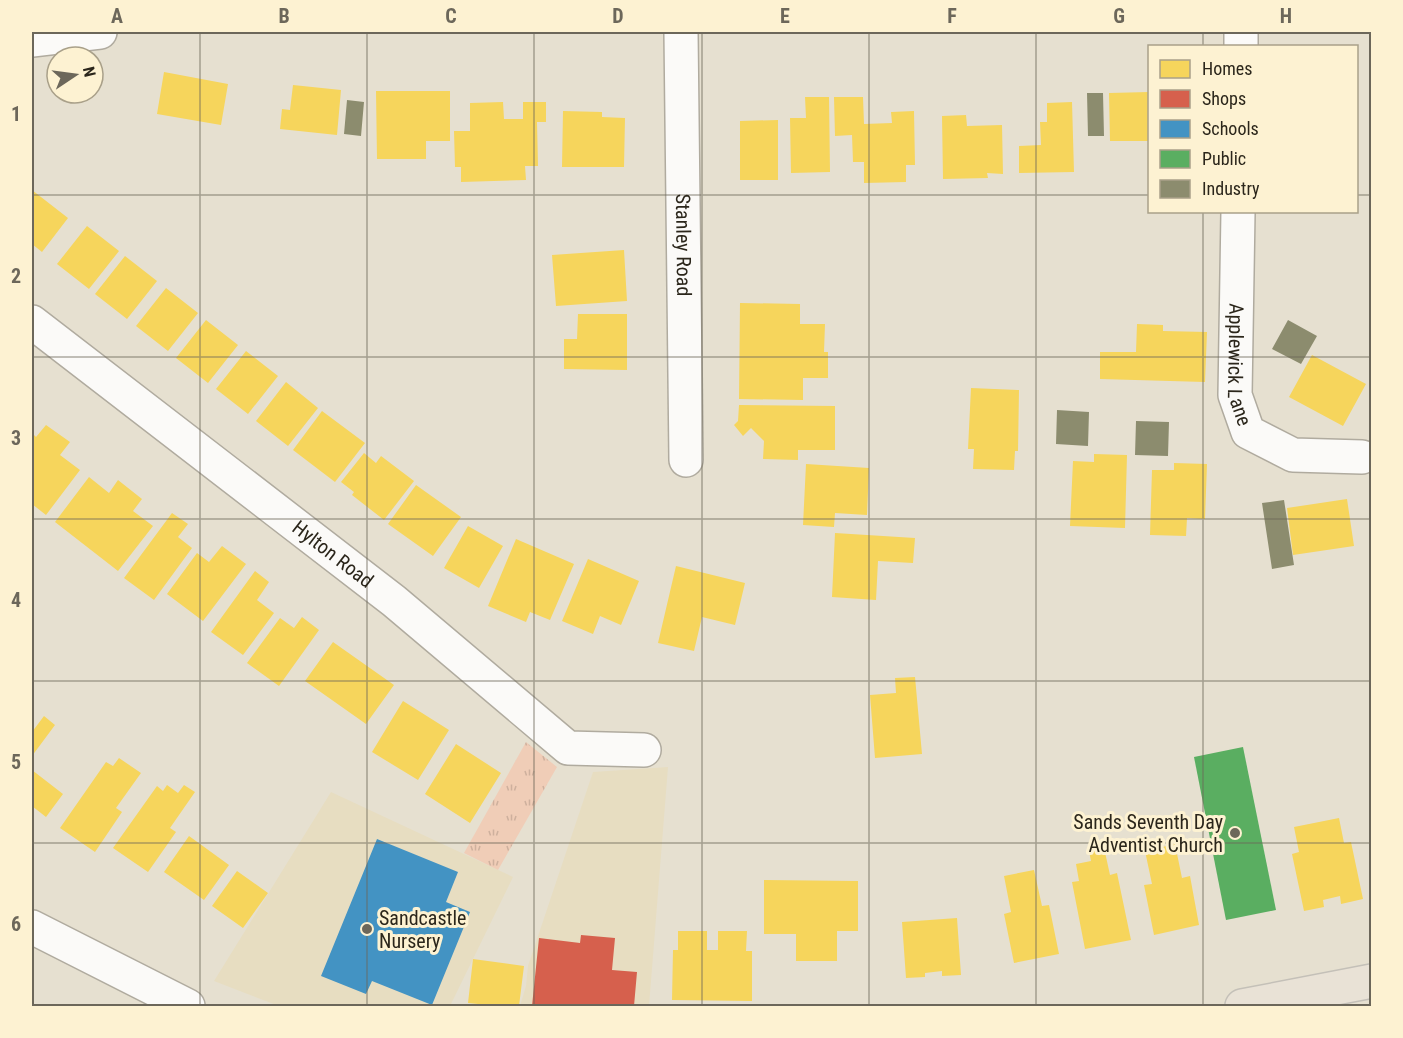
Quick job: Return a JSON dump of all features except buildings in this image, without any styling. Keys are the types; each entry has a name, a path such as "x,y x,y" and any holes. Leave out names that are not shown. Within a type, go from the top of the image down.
{"highway":[{"path":"1242,1006 1371,981"}],"street":[{"path":"32,40 100,32"},
{"name":"Stanley Road","path":"681,32 686,460"},
{"name":"Applewick Lane","path":"1238,213 1235,395 1248,432 1293,455 1362,457"},
{"name":"Hylton Road","path":"32,322 394,601 568,748 644,750"},
{"path":"32,927 188,1006"}],"shaded area":[{"path":"668,767 649,1006 520,1006 526,986 528,966 593,772"},
{"name":"Sandcastle Nursery","path":"331,792 513,877 450,1006 279,1006 214,981"}],"green space":[{"path":"526,742 557,767 498,870 464,853"}],"place":[{"name":"Sands Seventh Day Adventist Church","path":"1235,833"},
{"name":"Sandcastle Nursery","path":"367,929"}]}
